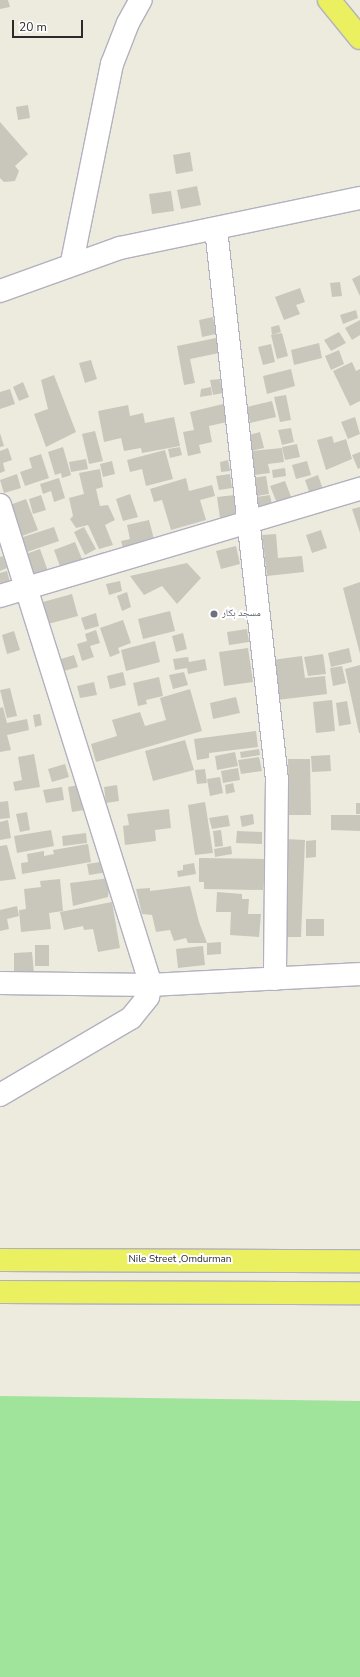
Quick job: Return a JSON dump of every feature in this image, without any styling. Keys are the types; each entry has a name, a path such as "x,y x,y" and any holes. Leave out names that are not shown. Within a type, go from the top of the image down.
{"main road":[{"path":"329,0 360,38"},
{"name":"Nile Street ,Omdurman","path":"0,1260 360,1261"},
{"path":"0,1292 360,1293"}],"street":[{"path":"72,262 96,132 112,64 128,23 141,0"},
{"path":"0,291 72,262 120,248 360,198"},
{"path":"216,229 277,780 275,979"},
{"path":"0,596 360,489"},
{"path":"0,505 150,985 148,998 131,1018 0,1095"},
{"path":"0,983 150,985 360,974"}],"green space":[{"path":"0,1396 360,1401 360,1677 0,1677"}],"building":[{"path":"0,0 8,0 10,7 0,9"},
{"path":"28,105 30,118 18,120 16,107"},
{"path":"0,122 28,154 15,166 19,171 15,181 4,182 0,178"},
{"path":"190,152 193,171 176,174 173,155"},
{"path":"197,186 201,205 181,209 177,190"},
{"path":"171,191 174,211 152,214 149,194"},
{"path":"360,275 360,296 352,279"},
{"path":"340,282 342,296 332,297 330,283"},
{"path":"300,288 305,302 296,305 300,314 284,320 275,297"},
{"path":"356,310 358,318 343,324 340,315"},
{"path":"213,317 216,334 202,337 199,320"},
{"path":"360,320 360,335 352,340 345,328"},
{"path":"279,325 281,332 272,335 271,327"},
{"path":"339,332 346,343 331,351 324,340"},
{"path":"282,333 288,356 277,359 271,335"},
{"path":"216,338 219,353 190,359 195,383 184,385 177,346"},
{"path":"319,343 322,358 294,365 291,350"},
{"path":"271,344 275,362 263,365 258,347"},
{"path":"339,350 344,364 331,370 325,356"},
{"path":"91,360 97,379 85,383 79,363"},
{"path":"352,362 356,371 360,369 360,401 350,406 333,371"},
{"path":"291,369 295,386 267,394 263,376"},
{"path":"54,375 76,432 46,447 34,414 48,409 41,380"},
{"path":"220,379 223,393 213,395 210,380"},
{"path":"23,382 29,397 19,401 13,387"},
{"path":"211,387 212,395 200,397 201,389"},
{"path":"10,389 15,404 0,409 0,392"},
{"path":"286,395 291,420 280,422 274,397"},
{"path":"272,401 276,417 250,423 247,407"},
{"path":"223,404 227,422 209,426 212,442 199,445 201,453 188,456 183,432 194,430 190,412"},
{"path":"128,405 130,416 143,413 145,423 174,417 180,446 142,453 141,448 124,451 121,438 104,442 98,411"},
{"path":"355,417 360,434 348,439 341,422"},
{"path":"291,428 294,442 282,445 278,430"},
{"path":"95,431 103,461 89,464 82,434"},
{"path":"260,432 264,448 251,451 249,435"},
{"path":"0,433 4,446 0,447"},
{"path":"332,436 334,443 346,439 352,459 326,470 317,440"},
{"path":"297,444 300,457 285,460 282,447"},
{"path":"63,447 71,475 62,478 61,473 55,475 48,452"},
{"path":"180,447 182,455 170,458 168,449"},
{"path":"8,448 12,460 3,463 5,471 0,473 0,451"},
{"path":"282,448 284,462 268,464 270,473 255,475 252,451"},
{"path":"165,450 173,479 146,486 142,469 130,472 127,460"},
{"path":"360,452 360,468 358,469 352,455"},
{"path":"41,454 49,478 25,486 20,472 32,468 29,458"},
{"path":"86,459 88,469 71,472 69,462"},
{"path":"228,460 230,471 221,472 220,462"},
{"path":"112,461 115,474 103,477 100,464"},
{"path":"307,461 311,475 296,479 292,465"},
{"path":"285,468 286,476 273,478 272,470"},
{"path":"100,469 103,487 96,489 100,506 108,505 115,520 105,525 113,545 99,549 88,525 76,528 70,519 73,516 69,498 84,494 79,473"},
{"path":"17,474 21,488 4,493 0,480"},
{"path":"230,474 232,488 219,490 216,476"},
{"path":"318,475 325,495 312,500 305,480"},
{"path":"266,476 269,494 257,496 253,478"},
{"path":"59,478 65,498 54,502 51,491 43,494 40,484"},
{"path":"186,478 189,491 212,485 215,496 200,500 206,520 171,530 162,500 154,502 150,489"},
{"path":"285,481 293,502 279,508 270,486"},
{"path":"130,494 138,517 123,521 116,499"},
{"path":"41,495 46,510 33,514 29,499"},
{"path":"235,495 238,520 221,525 217,497"},
{"path":"270,495 273,510 259,512 256,497"},
{"path":"26,499 38,530 22,536 10,505"},
{"path":"360,507 360,533 352,509"},
{"path":"149,520 156,547 125,555 121,541 130,539 127,525"},
{"path":"54,527 59,541 24,553 20,538"},
{"path":"84,527 96,549 85,555 74,532"},
{"path":"321,530 327,548 312,553 306,535"},
{"path":"276,534 278,558 302,556 304,572 267,576 262,535"},
{"path":"75,542 85,566 63,574 54,550"},
{"path":"236,546 240,564 221,569 216,551"},
{"path":"40,549 49,574 34,579 26,554"},
{"path":"103,552 106,560 90,566 88,558"},
{"path":"3,556 7,568 0,571 0,557"},
{"path":"187,563 201,578 177,604 162,586 144,595 130,576"},
{"path":"7,571 11,586 0,589 0,573"},
{"path":"120,581 122,591 109,595 106,584"},
{"path":"360,582 360,654 343,588"},
{"path":"127,592 131,607 122,611 117,596"},
{"path":"72,594 78,616 48,624 43,602"},
{"path":"170,611 175,631 143,639 138,619"},
{"path":"96,613 99,626 85,630 81,618"},
{"path":"123,620 131,643 118,648 120,653 110,657 100,628"},
{"path":"247,629 249,642 229,645 227,632"},
{"path":"96,630 100,643 90,646 94,657 82,661 77,644 87,641 85,634"},
{"path":"14,631 20,650 7,654 2,635"},
{"path":"183,633 187,649 176,652 172,636"},
{"path":"155,641 160,662 126,671 121,650"},
{"path":"248,648 253,682 224,686 219,652"},
{"path":"349,648 352,662 331,667 328,653"},
{"path":"323,654 326,674 308,676 304,657"},
{"path":"74,655 78,667 64,671 61,659"},
{"path":"302,656 305,678 325,676 327,694 277,700 272,660"},
{"path":"188,657 189,662 205,659 207,670 188,674 187,668 175,670 173,659"},
{"path":"360,665 360,733 359,733 345,669"},
{"path":"342,666 346,683 333,686 330,668"},
{"path":"123,672 126,685 110,689 107,676"},
{"path":"184,672 188,685 173,689 169,675"},
{"path":"159,677 163,696 146,700 147,704 138,706 133,683"},
{"path":"94,682 97,695 80,698 77,686"},
{"path":"10,688 17,716 7,718 0,690"},
{"path":"190,689 202,731 96,762 91,744 117,736 112,720 140,712 145,726 166,720 160,698"},
{"path":"236,697 240,713 213,719 210,703"},
{"path":"332,700 335,731 316,733 313,702"},
{"path":"347,701 351,724 339,726 336,703"},
{"path":"3,707 7,723 27,719 29,730 7,735 11,750 0,752 0,708"},
{"path":"40,714 42,725 35,727 33,715"},
{"path":"256,731 258,747 209,753 209,758 197,760 194,739"},
{"path":"185,740 194,770 153,781 145,751"},
{"path":"259,749 260,755 241,758 240,752"},
{"path":"235,752 238,766 217,770 215,756"},
{"path":"34,754 40,787 15,791 13,782 22,780 18,757"},
{"path":"330,755 331,771 312,772 311,756"},
{"path":"259,757 262,771 241,774 238,760"},
{"path":"288,759 310,759 311,815 289,815"},
{"path":"65,764 69,777 52,782 48,769"},
{"path":"238,768 240,780 223,783 221,771"},
{"path":"205,769 207,783 197,784 195,770"},
{"path":"220,777 223,793 210,796 207,779"},
{"path":"233,783 235,792 226,794 225,785"},
{"path":"79,785 84,810 72,812 68,787"},
{"path":"117,785 119,801 106,803 104,787"},
{"path":"62,787 64,800 46,803 43,790"},
{"path":"8,801 10,818 0,819 0,802"},
{"path":"205,802 213,853 195,855 188,805"},
{"path":"356,803 360,803 360,814 356,814"},
{"path":"169,809 171,828 155,830 156,841 125,845 123,826 129,825 127,814"},
{"path":"27,812 30,830 20,832 16,814"},
{"path":"253,814 254,824 242,827 240,816"},
{"path":"228,815 230,826 212,829 209,818"},
{"path":"331,815 360,815 360,831 331,830"},
{"path":"8,820 11,838 0,840 0,822"},
{"path":"51,830 54,846 17,853 14,836"},
{"path":"221,830 223,846 215,847 213,831"},
{"path":"237,831 262,832 262,844 236,843"},
{"path":"86,833 87,843 63,846 62,836"},
{"path":"286,839 305,840 301,937 283,937"},
{"path":"316,840 316,857 306,858 306,841"},
{"path":"88,844 91,862 22,874 21,863 28,862 27,854 44,851 44,856 54,854 53,850"},
{"path":"7,845 16,879 0,881 0,846"},
{"path":"231,846 232,854 215,857 214,849"},
{"path":"199,858 266,859 263,890 204,889 204,882 199,882"},
{"path":"107,861 108,872 89,875 87,864"},
{"path":"194,863 196,874 178,877 177,871 183,870 183,865"},
{"path":"110,878 108,897 73,906 70,883"},
{"path":"60,879 63,911 49,913 51,929 21,932 19,910 26,909 24,889 41,887 40,881"},
{"path":"190,886 199,922 207,943 188,943 186,938 174,941 170,930 156,932 152,915 142,914 136,889 150,888 150,891"},
{"path":"217,892 242,894 242,899 249,899 248,914 261,914 259,937 230,935 231,912 216,912"},
{"path":"112,902 120,948 98,952 93,929 84,930 83,926 64,930 60,912"},
{"path":"17,906 19,916 7,919 9,929 0,931 0,910"},
{"path":"306,919 324,919 324,936 306,936"},
{"path":"221,942 221,954 207,955 207,943"},
{"path":"35,945 49,945 49,966 35,966"},
{"path":"203,946 205,965 178,968 176,949"},
{"path":"32,952 34,973 14,974 14,953"}],"place":[{"name":"مسجد بكار","path":"214,614"}]}
